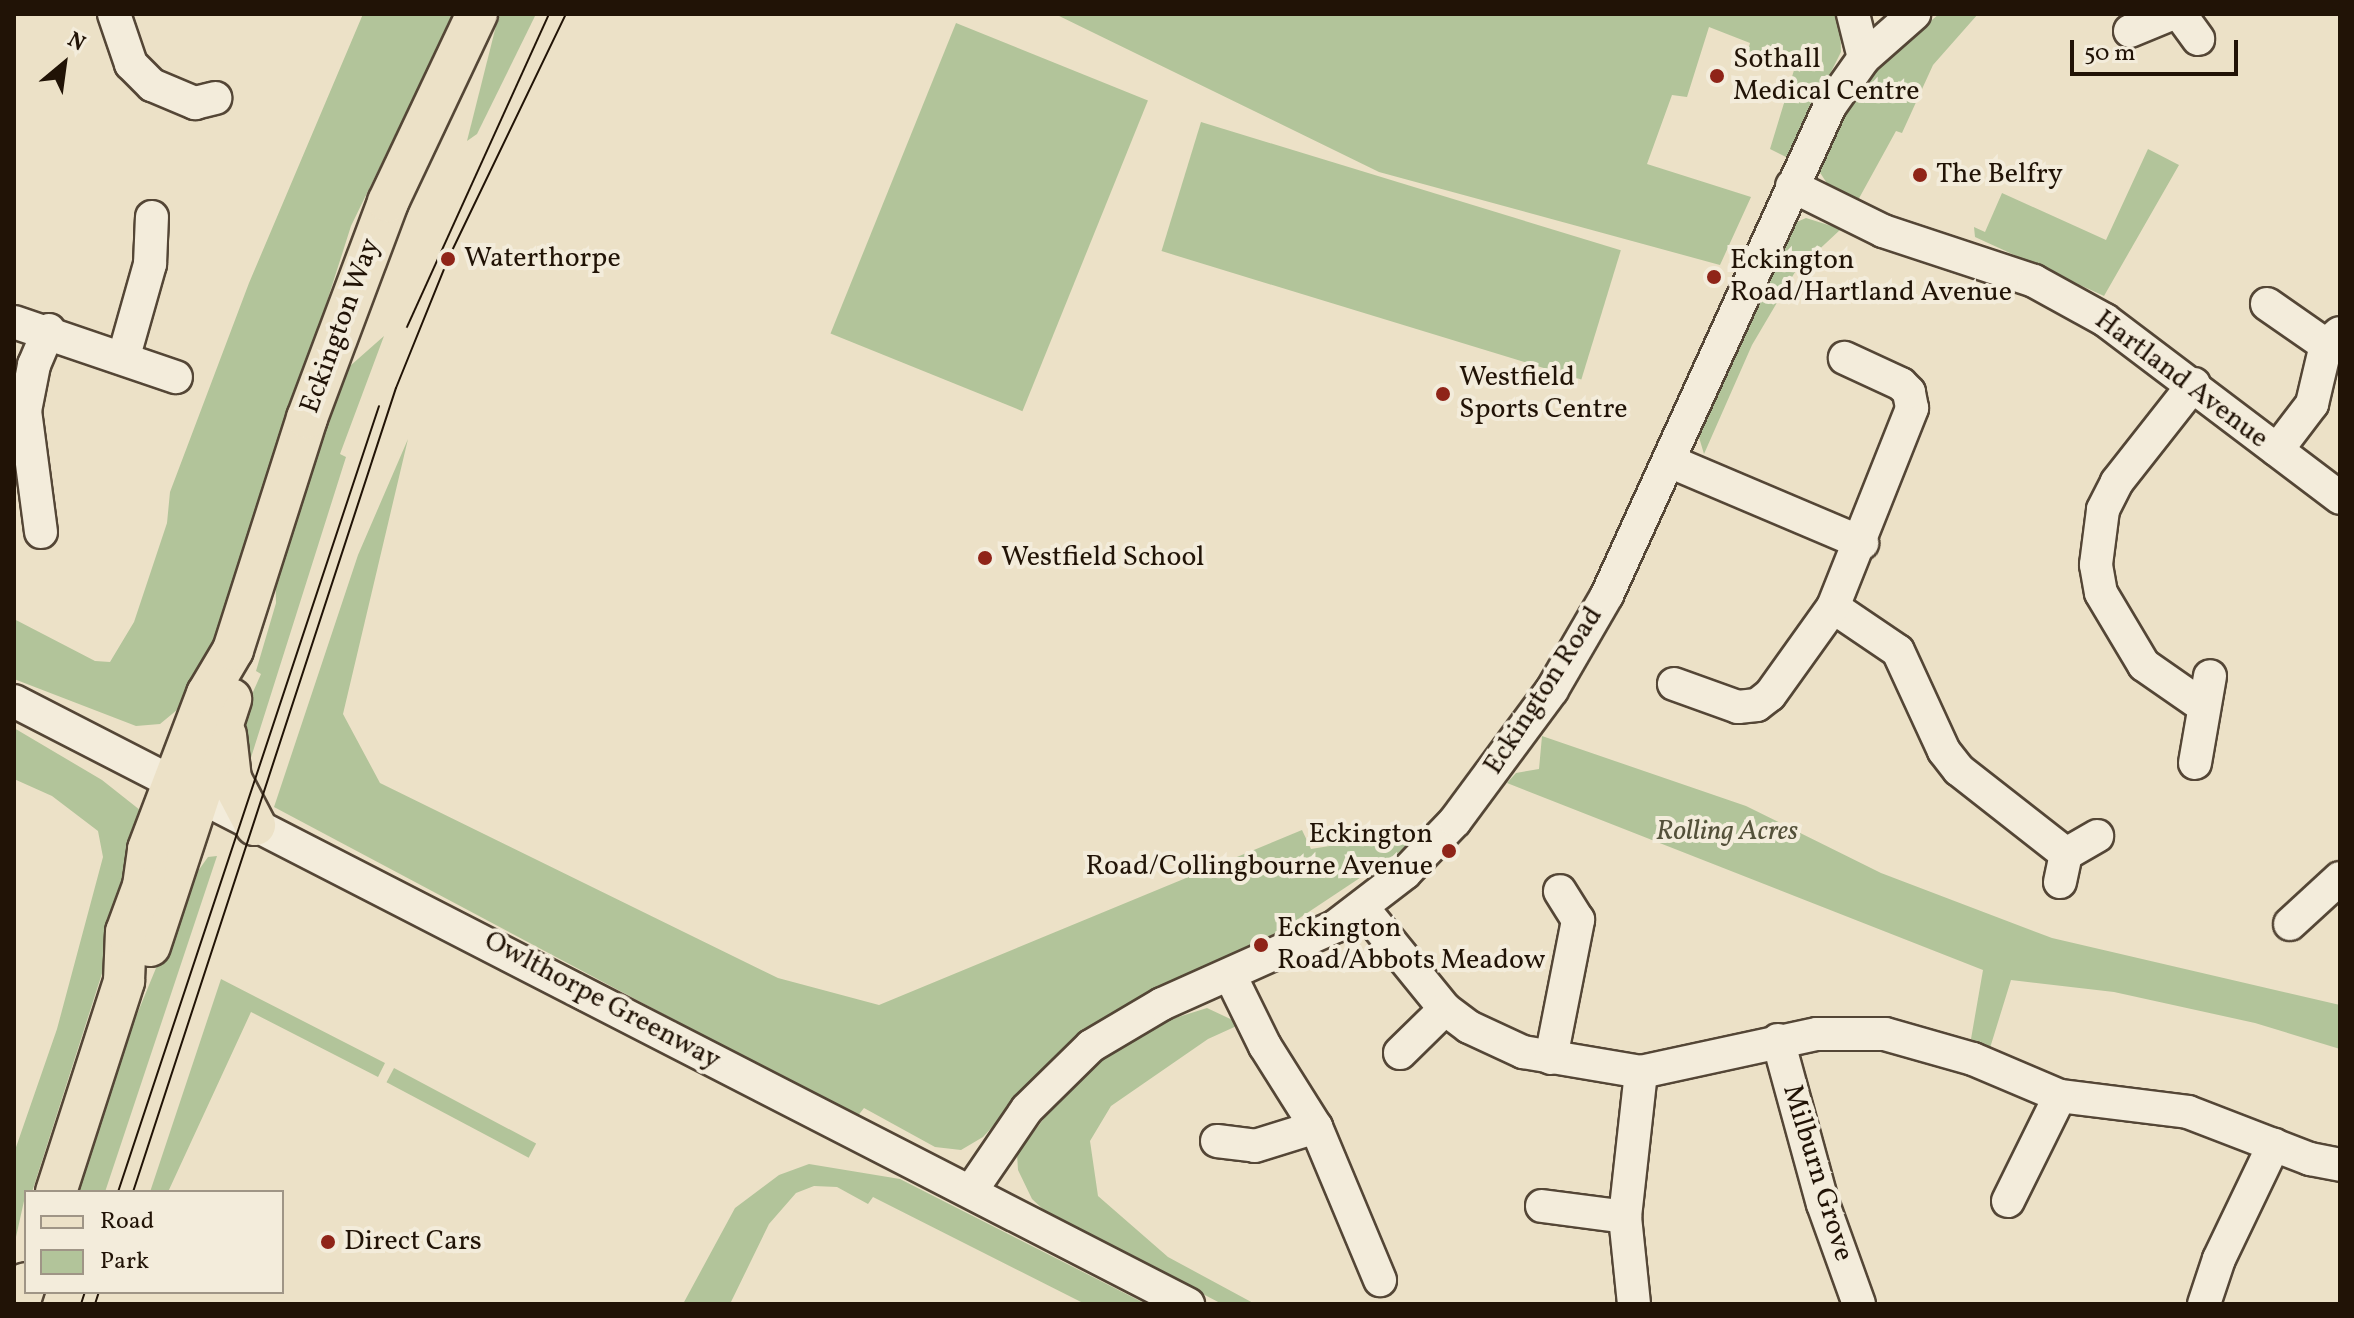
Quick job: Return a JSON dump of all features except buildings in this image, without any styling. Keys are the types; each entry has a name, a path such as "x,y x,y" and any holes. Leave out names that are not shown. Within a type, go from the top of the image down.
{"main road":[{"name":"Eckington Way","path":"124,981 150,945 209,808 225,719 233,650 304,426 370,248 477,14"},
{"name":"Eckington Way","path":"209,808 207,694 233,650"},
{"path":"209,808 231,779 225,719"},
{"name":"Eckington Way","path":"57,1190 124,981 126,932 143,886 148,849 209,808"}],"street":[{"path":"114,14 131,64 152,85 195,103 215,98"},
{"path":"1853,14 1864,58"},
{"name":"Eckington Road","path":"971,1191 1027,1109 1091,1046 1122,1024 1297,947 1362,907 1405,873 1455,821 1552,690 1607,595 1830,106 1864,58 1914,14"},
{"path":"2130,31 2171,14"},
{"name":"Hartland Avenue","path":"1792,186 1883,231 2034,281 2105,320 2194,384 2340,498"},
{"path":"124,356 164,264 152,217"},
{"path":"2267,304 2333,339 2312,404 2277,450"},
{"path":"14,322 49,330 176,377"},
{"path":"41,532 23,491 25,411 34,365 49,330"},
{"path":"1674,684 1738,707 1757,705 1770,695 1833,607 1862,543 1912,399 1901,384 1845,358"},
{"path":"2194,384 2117,482 2103,510 2096,565 2101,593 2144,665 2207,691 2195,763"},
{"path":"1669,461 1862,543"},
{"path":"1833,607 1898,651 1949,761 2063,868 2097,836"},
{"name":"Owlthorpe Greenway","path":"14,701 209,808 971,1191 1188,1304"},
{"path":"2290,924 2340,878"},
{"path":"1551,1058 1578,920 1560,891"},
{"path":"1362,907 1445,1009 1493,1040 1551,1058 1641,1072 1666,1071 1778,1040 1855,1031 1885,1034 1973,1059 2060,1096 2188,1112 2340,1165"},
{"path":"1230,975 1265,1046 1316,1127 1380,1280"},
{"path":"1400,1053 1445,1009"},
{"name":"Milburn Grove","path":"1778,1040 1823,1204 1859,1304"},
{"path":"1634,1304 1625,1217 1641,1072"},
{"path":"2008,1201 2060,1096"},
{"path":"1217,1141 1255,1146 1316,1127"},
{"path":"2204,1304 2219,1259 2274,1144"},
{"path":"1542,1206 1625,1217"}],"green space":[{"path":"363,14 454,14 351,226 243,565 189,700 160,724 136,726 14,679 14,619 95,661 110,662 134,622 167,523 170,492 249,283"},
{"path":"499,14 536,14 477,134 467,141"},
{"path":"1055,14 1840,14 1841,52 1788,158 1770,149 1798,57 1777,51 1773,63 1747,54 1750,43 1709,27 1687,97 1672,95 1647,164 1751,197 1720,265 1379,172"},
{"path":"1939,14 1978,14 1933,65 1902,133 1896,131 1857,202 1830,188 1819,171 1819,157 1830,133 1884,61"},
{"path":"956,23 1148,101 1022,411 831,334"},
{"path":"1201,122 1621,250 1581,379 1162,251"},
{"path":"2148,149 2179,165 2104,296 1975,237 1974,227 1985,232 2002,193 2106,240"},
{"path":"1806,218 1841,229 1795,272 1752,345 1704,454 1698,434 1792,224"},
{"path":"384,336 340,454 346,457 248,767 237,728 261,674 256,671 276,603 275,555 333,381"},
{"path":"408,439 343,714 380,783 778,978 879,1005 1302,830 1311,849 1391,836 1417,840 1280,931 1081,1030 983,1137 961,1150 935,1147 864,1108 857,1117 274,807 358,555"},
{"path":"14,728 102,780 145,814 146,836 33,1190 24,1190 14,1246 14,1153 57,1029 103,857 98,831 52,796 14,779"},
{"name":"Rolling Acres","path":"1542,736 1746,806 1881,873 2052,938 2340,1005 2340,1049 2255,1023 2114,992 2011,980 1990,1048 1971,1039 1983,970 1507,783 1516,773 1539,769"},
{"path":"217,856 106,1190 73,1190 110,1080 193,878 208,857"},
{"path":"221,979 385,1063 378,1077 251,1012 169,1190 151,1190"},
{"path":"1207,1008 1241,1024 1208,1039 1111,1106 1090,1141 1098,1196 1168,1257 1255,1304 1222,1304 1046,1212 1032,1199 1018,1170 1017,1154 1061,1096 1095,1062 1156,1024"},
{"path":"394,1068 536,1144 529,1158 386,1082"},
{"path":"809,1164 900,1179 1146,1304 1085,1304 873,1197 868,1204 837,1187 814,1186 796,1193 769,1224 730,1304 683,1304 735,1208 779,1175"}],"tram line":[{"path":"407,327 549,14"},
{"path":"134,1190 396,388 448,259 566,14"},
{"path":"119,1190 379,406"},
{"path":"81,1304 84,1294"},
{"path":"95,1304 98,1294"}],"place":[{"name":"Sothall Medical Centre","path":"1717,76"},
{"name":"The Belfry","path":"1920,175"},
{"name":"Waterthorpe","path":"448,259"},
{"name":"Eckington Road/Hartland Avenue","path":"1714,277"},
{"name":"Westfield Sports Centre","path":"1443,394"},
{"name":"Westfield School","path":"985,558"},
{"name":"Eckington Road/Collingbourne Avenue","path":"1449,851"},
{"name":"Eckington Road/Abbots Meadow","path":"1261,945"},
{"name":"Direct Cars","path":"328,1242"}]}
